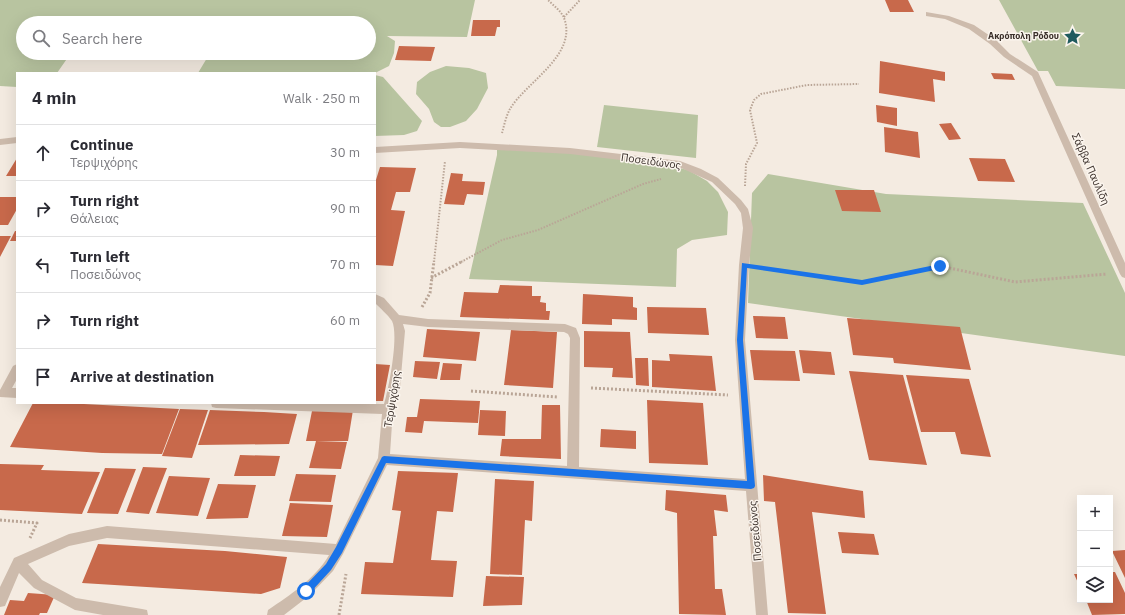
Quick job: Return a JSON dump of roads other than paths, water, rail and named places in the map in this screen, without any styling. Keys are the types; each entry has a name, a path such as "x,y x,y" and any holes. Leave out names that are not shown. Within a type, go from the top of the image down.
{"street":[{"name":"Σάββα Παυλίδη","path":"929,14 944,16 963,23 993,42 1008,56 1035,74 1125,273"},
{"path":"0,142 16,140"},
{"name":"Ποσειδώνος","path":"376,150 460,146 497,146 570,151 680,164 715,180 738,202 745,212 748,228 744,265 740,340 762,615"},
{"path":"376,299 396,319 565,328 572,331 576,338 573,473"},
{"name":"Τερψιχόρης","path":"273,615 306,591 329,567 384,460 388,409 394,387 399,355 400,331 396,319"},
{"path":"16,371 4,393 16,393"},
{"path":"245,404 388,409"},
{"path":"384,460 751,486"},
{"path":"0,601 18,562 69,540 107,532 339,550"},
{"path":"18,562 38,584 75,604 142,615"}],"place":[{"name":"Ακρόπολη Ρόδου","path":"1072,36"}]}
